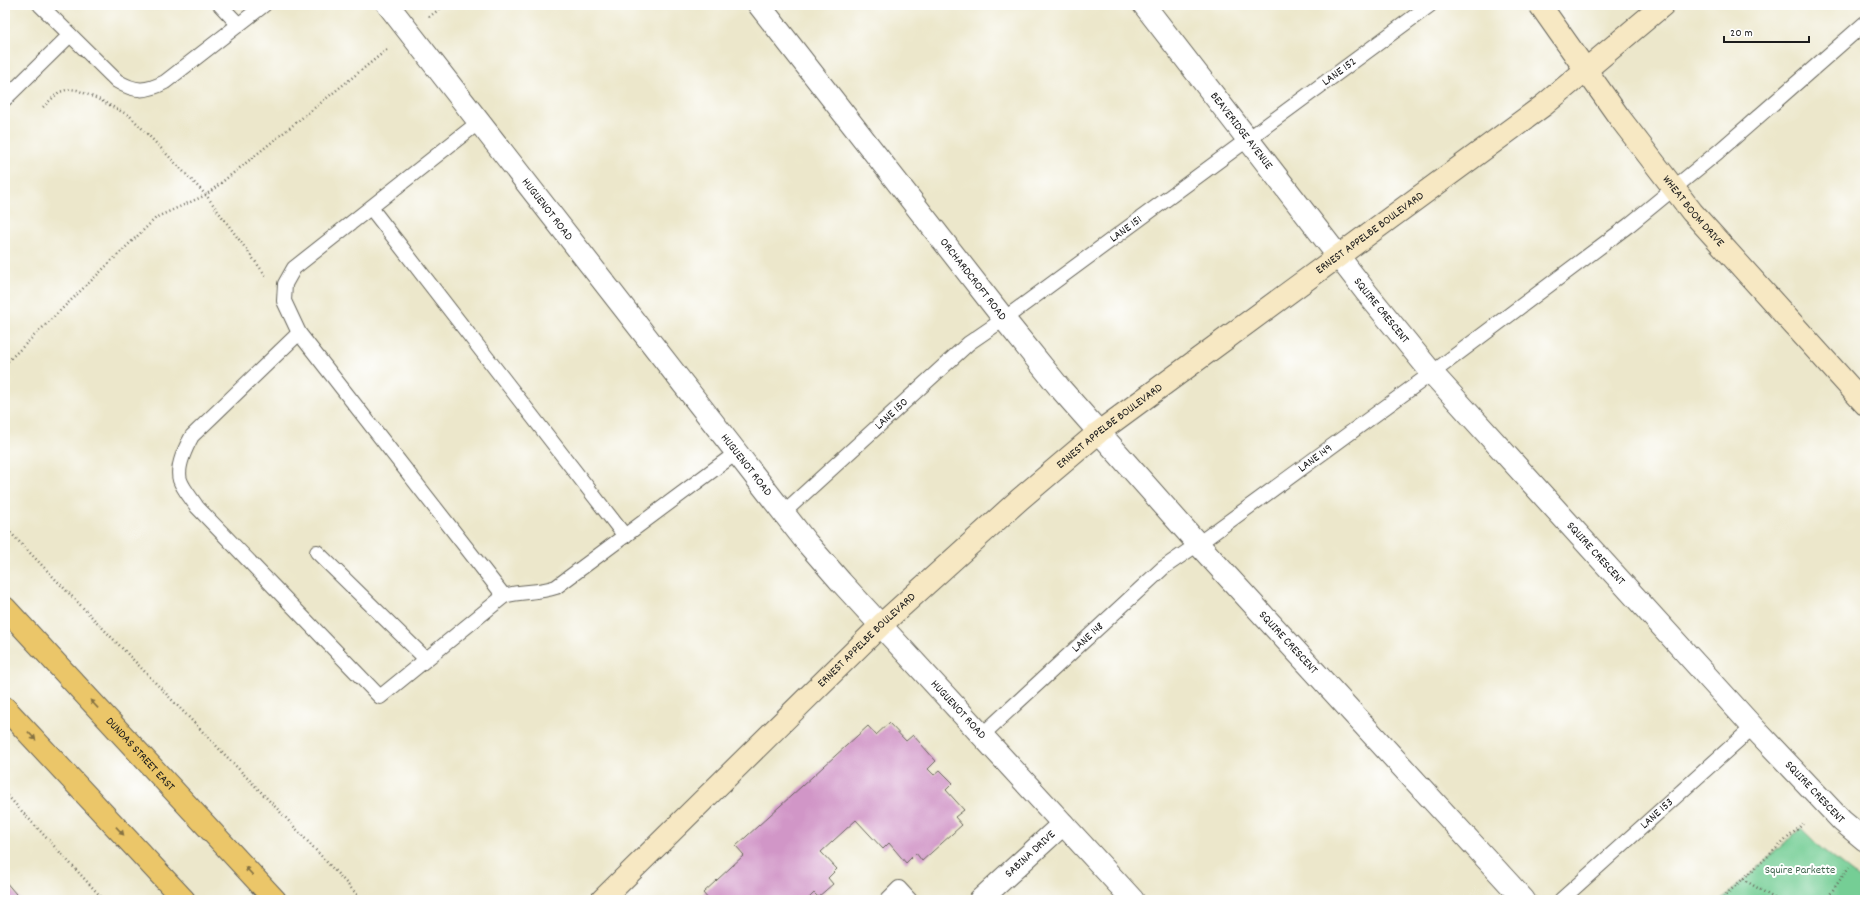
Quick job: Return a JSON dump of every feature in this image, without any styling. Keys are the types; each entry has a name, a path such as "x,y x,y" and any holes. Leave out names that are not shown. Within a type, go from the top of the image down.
{"main road":[{"name":"DUNDAS STREET EAST","path":"5,608 276,900"},
{"path":"5,708 184,900"}],"street":[{"name":"HUGUENOT ROAD","path":"388,5 806,543 1133,900"},
{"name":"ORCHARDCROFT ROAD","path":"759,5 1004,319 1099,432 1198,544"},
{"name":"BEAVERIDGE AVENUE","path":"1144,5 1339,256"},
{"name":"WHEAT BOOM DRIVE","path":"1540,5 1619,117 1708,231 1865,404"},
{"name":"ERNEST APPELBE BOULEVARD","path":"602,900 881,625 1020,498 1099,432 1544,105 1662,5"},
{"name":"SQUIRE CRESCENT","path":"1339,256 1432,372 1753,727 1842,820 1865,840"},
{"name":"SQUIRE CRESCENT","path":"1198,544 1524,900"},
{"name":"SABINA DRIVE","path":"980,900 1063,824"}],"lane":[{"path":"40,5 117,81 128,88 141,90 154,88 165,82 264,5"},
{"path":"220,5 238,24"},
{"name":"LANE 152","path":"1249,140 1430,5"},
{"name":"LANE 149","path":"1198,544 1629,225 1718,152 1865,23"},
{"path":"5,99 70,35"},
{"path":"479,122 294,268 284,284 284,301 299,333 504,596"},
{"name":"LANE 151","path":"1004,319 1249,140"},
{"path":"371,208 625,536"},
{"name":"LANE 150","path":"783,513 969,343 1004,319"},
{"path":"299,333 192,436 185,450 180,467 180,480 197,507 380,697 504,596 518,591 542,592 556,587 736,453"},
{"name":"LANE 148","path":"982,735 1163,568 1198,544"},
{"path":"317,552 426,659"},
{"name":"LANE 153","path":"1562,900 1753,727"},
{"path":"887,900 899,888 910,900"}],"path":[{"path":"426,19 445,5"},
{"path":"5,364 157,216 206,195 385,52"},
{"path":"43,107 59,92 70,89 84,91 130,116 206,195 284,301"},
{"path":"5,527 286,818 362,900"},
{"path":"5,793 104,900"},
{"path":"1720,900 1803,824"},
{"path":"1826,900 1849,867"},
{"path":"1743,879 1776,900"}],"green space":[{"name":"Squire Parkette","path":"1801,828 1822,849 1865,883 1865,900 1722,900"}],"building":[{"path":"889,723 906,741 913,735 936,761 928,769 934,775 940,770 953,783 946,790 964,810 955,817 962,825 922,861 916,853 906,863 889,843 883,849 856,820 821,852 837,869 828,878 833,884 818,897 814,893 807,900 709,900 703,893 744,855 736,846 868,726 876,735"},
{"path":"5,881 21,900 5,900"}]}
